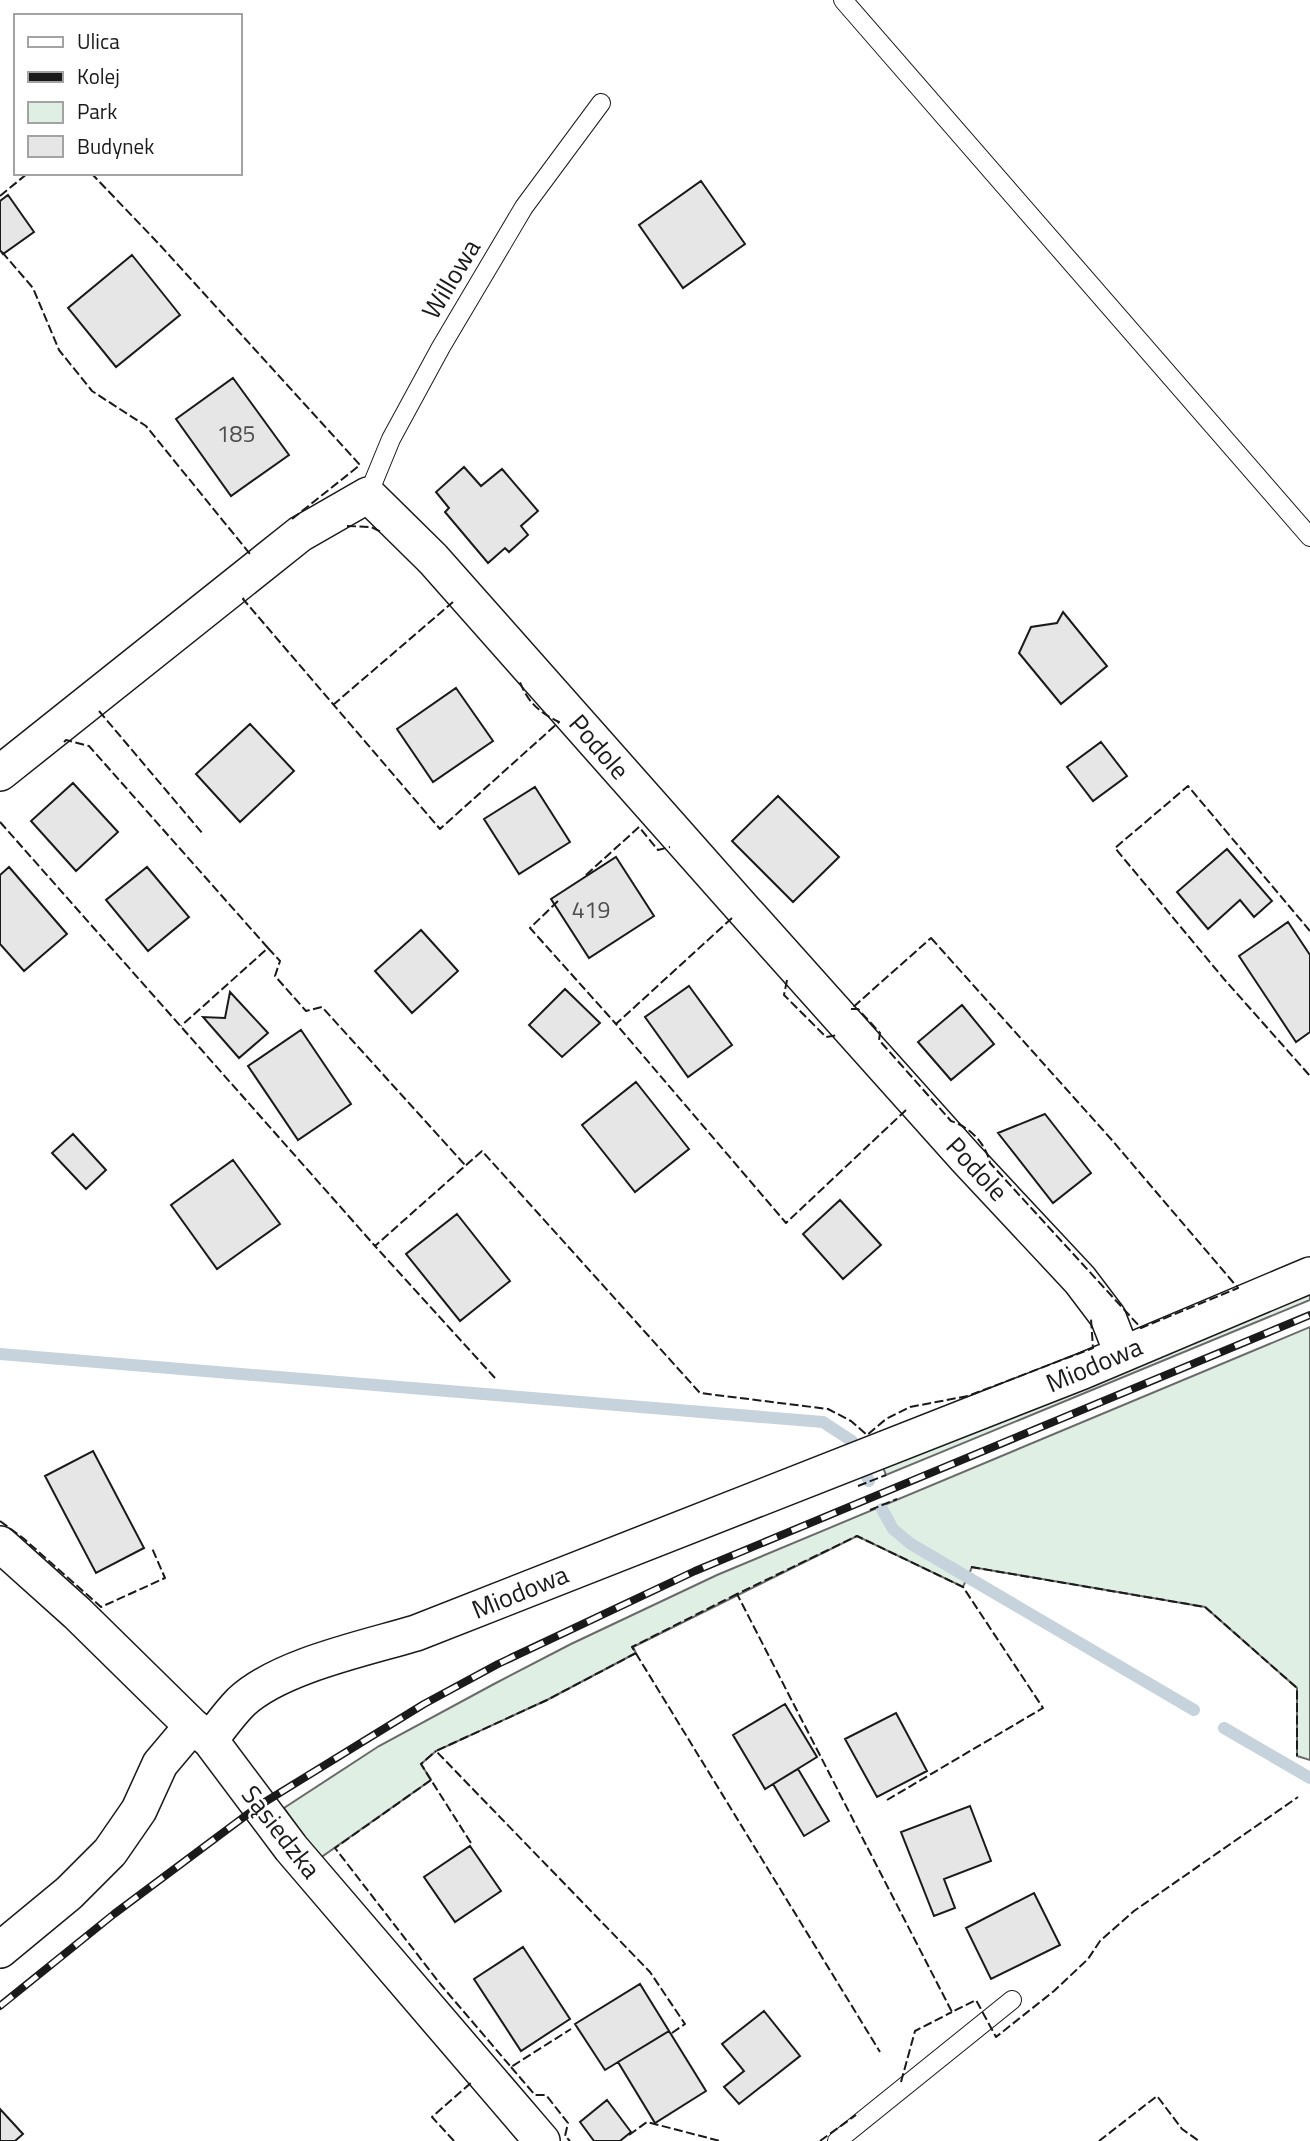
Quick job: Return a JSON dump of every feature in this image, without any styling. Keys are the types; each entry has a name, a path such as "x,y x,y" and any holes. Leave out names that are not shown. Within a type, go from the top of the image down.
{"street":[{"path":"0,773 300,534 368,495"},
{"name":"Podole","path":"368,495 433,559 744,910 1080,1280 1108,1317 1122,1353"},
{"name":"Miodowa","path":"0,1951 69,1893 110,1852 139,1810 160,1764 265,1685 302,1667 416,1633 1083,1371 1310,1275"},
{"name":"Sąsiedzka","path":"0,1544 77,1613 201,1733 290,1848 542,2141"}],"lane":[{"path":"843,0 1310,537"},
{"name":"Willowa","path":"368,495 391,439 441,347 517,218 601,103"},
{"path":"837,2141 1012,2000"}],"green space":[{"path":"1310,1283 1310,1300 886,1475 881,1462"},
{"path":"1310,1327 1310,1760 1297,1756 1297,1688 1205,1607 972,1567 963,1587 857,1536 633,1647 636,1653 547,1700 436,1751 421,1764 431,1780 320,1858 284,1808 379,1746 494,1684 571,1644 717,1575"}],"building":[{"path":"701,181 745,244 683,288 639,225"},
{"path":"8,195 34,232 3,254 0,250 0,201"},
{"path":"132,255 180,315 116,367 68,308"},
{"path":"233,378 289,455 231,496 176,419"},
{"path":"464,467 481,486 502,469 538,511 521,526 528,535 509,552 505,548 488,563 445,512 449,508 436,492"},
{"path":"1063,612 1107,666 1061,704 1019,653 1031,627 1057,623"},
{"path":"456,688 493,741 433,782 397,729"},
{"path":"250,724 294,771 240,822 196,774"},
{"path":"1101,742 1127,776 1093,801 1067,767"},
{"path":"73,783 118,832 76,871 31,821"},
{"path":"535,787 570,842 519,874 484,819"},
{"path":"778,796 839,857 793,902 732,841"},
{"path":"1227,849 1272,901 1254,917 1240,900 1208,929 1177,892"},
{"path":"616,857 654,916 589,958 551,899"},
{"path":"9,867 67,934 24,971 0,944 0,875"},
{"path":"147,867 189,917 148,951 106,900"},
{"path":"1288,922 1310,955 1310,1032 1296,1042 1239,956"},
{"path":"421,930 458,971 412,1013 375,971"},
{"path":"689,986 732,1045 688,1077 645,1017"},
{"path":"565,989 600,1023 562,1057 529,1025"},
{"path":"230,992 268,1033 239,1058 203,1017 225,1018"},
{"path":"962,1005 994,1044 951,1080 918,1042"},
{"path":"301,1030 351,1104 298,1140 248,1066"},
{"path":"636,1082 689,1149 635,1192 582,1125"},
{"path":"1045,1114 1091,1173 1053,1203 998,1133"},
{"path":"73,1134 106,1170 86,1189 52,1153"},
{"path":"233,1160 280,1224 217,1269 171,1205"},
{"path":"840,1200 881,1245 843,1279 803,1234"},
{"path":"457,1214 510,1281 460,1321 406,1254"},
{"path":"93,1451 144,1548 96,1573 45,1476"},
{"path":"785,1704 817,1757 765,1789 733,1735"},
{"path":"896,1713 927,1771 877,1797 845,1739"},
{"path":"798,1769 829,1821 804,1836 773,1784"},
{"path":"970,1806 991,1861 944,1879 955,1908 934,1916 901,1832"},
{"path":"470,1846 501,1891 455,1922 424,1877"},
{"path":"1034,1893 1060,1945 991,1979 966,1928"},
{"path":"523,1947 570,2019 521,2051 474,1979"},
{"path":"640,1984 669,2031 605,2070 575,2024"},
{"path":"764,2011 800,2056 739,2104 724,2087 744,2071 722,2044"},
{"path":"669,2031 706,2091 655,2123 618,2062"},
{"path":"607,2100 631,2132 620,2141 594,2141 580,2122"},
{"path":"0,2109 23,2134 15,2141 0,2141"}],"waterway":[{"path":"0,1354 823,1422 852,1441"},
{"path":"864,1471 869,1481"},
{"path":"882,1509 893,1529 911,1544 1194,1710"},
{"path":"1224,1728 1310,1778"}],"railway":[{"path":"0,2006 114,1914 260,1805 424,1704 498,1664 695,1571 1310,1315"}],"fence":[{"path":"0,196 26,175"},
{"path":"93,175 360,465 292,519"},
{"path":"2,252 33,288 59,350 92,391 146,426 250,554 252,553"},
{"path":"347,526 371,527 383,533"},
{"path":"244,598 440,829 559,722 534,705 519,680"},
{"path":"333,705 453,602"},
{"path":"99,711 203,834"},
{"path":"64,742 66,740 89,746 268,948 181,1026"},
{"path":"1310,931 1188,786 1115,848 1224,979 1310,1076"},
{"path":"0,822 375,1246"},
{"path":"586,875 639,827 658,850 670,847"},
{"path":"558,901 530,928 616,1024"},
{"path":"732,918 616,1024 786,1223 906,1110"},
{"path":"931,938 1111,1139 1238,1288 1141,1328 990,1163 985,1149 976,1137 965,1127 951,1121 879,1040 880,1033 858,1009 851,1009 931,938"},
{"path":"268,948 280,961 275,976 306,1011 322,1007 465,1165"},
{"path":"787,980 784,995 826,1037 838,1035"},
{"path":"495,1378 375,1246 482,1151 700,1393 828,1409 851,1421 867,1435 886,1419 910,1407 968,1396 1093,1348 1091,1319"},
{"path":"858,1486 886,1475"},
{"path":"870,1510 897,1499"},
{"path":"0,1521 101,1607 165,1578 152,1548"},
{"path":"887,1800 1043,1708 963,1587 857,1536 737,1594 952,2012 976,2000 996,2037 1054,1991 1088,1959 1100,1941 1134,1911 1298,1797"},
{"path":"971,1567 1205,1607 1297,1688 1297,1756"},
{"path":"737,1594 632,1647 880,2052"},
{"path":"636,1653 547,1700 436,1751 650,1972 685,2024 669,2035"},
{"path":"431,1780 421,1764 436,1751"},
{"path":"471,1843 431,1780 335,1848 441,1985 511,2067 571,2029"},
{"path":"901,2082 915,2031 952,2012"},
{"path":"511,2067 535,2095 546,2095 568,2123 565,2136 570,2141"},
{"path":"454,2141 432,2117 473,2083"},
{"path":"1099,2141 1157,2096 1182,2129 1199,2141"},
{"path":"820,2141 856,2115"},
{"path":"629,2135 647,2122 720,2141"}]}
